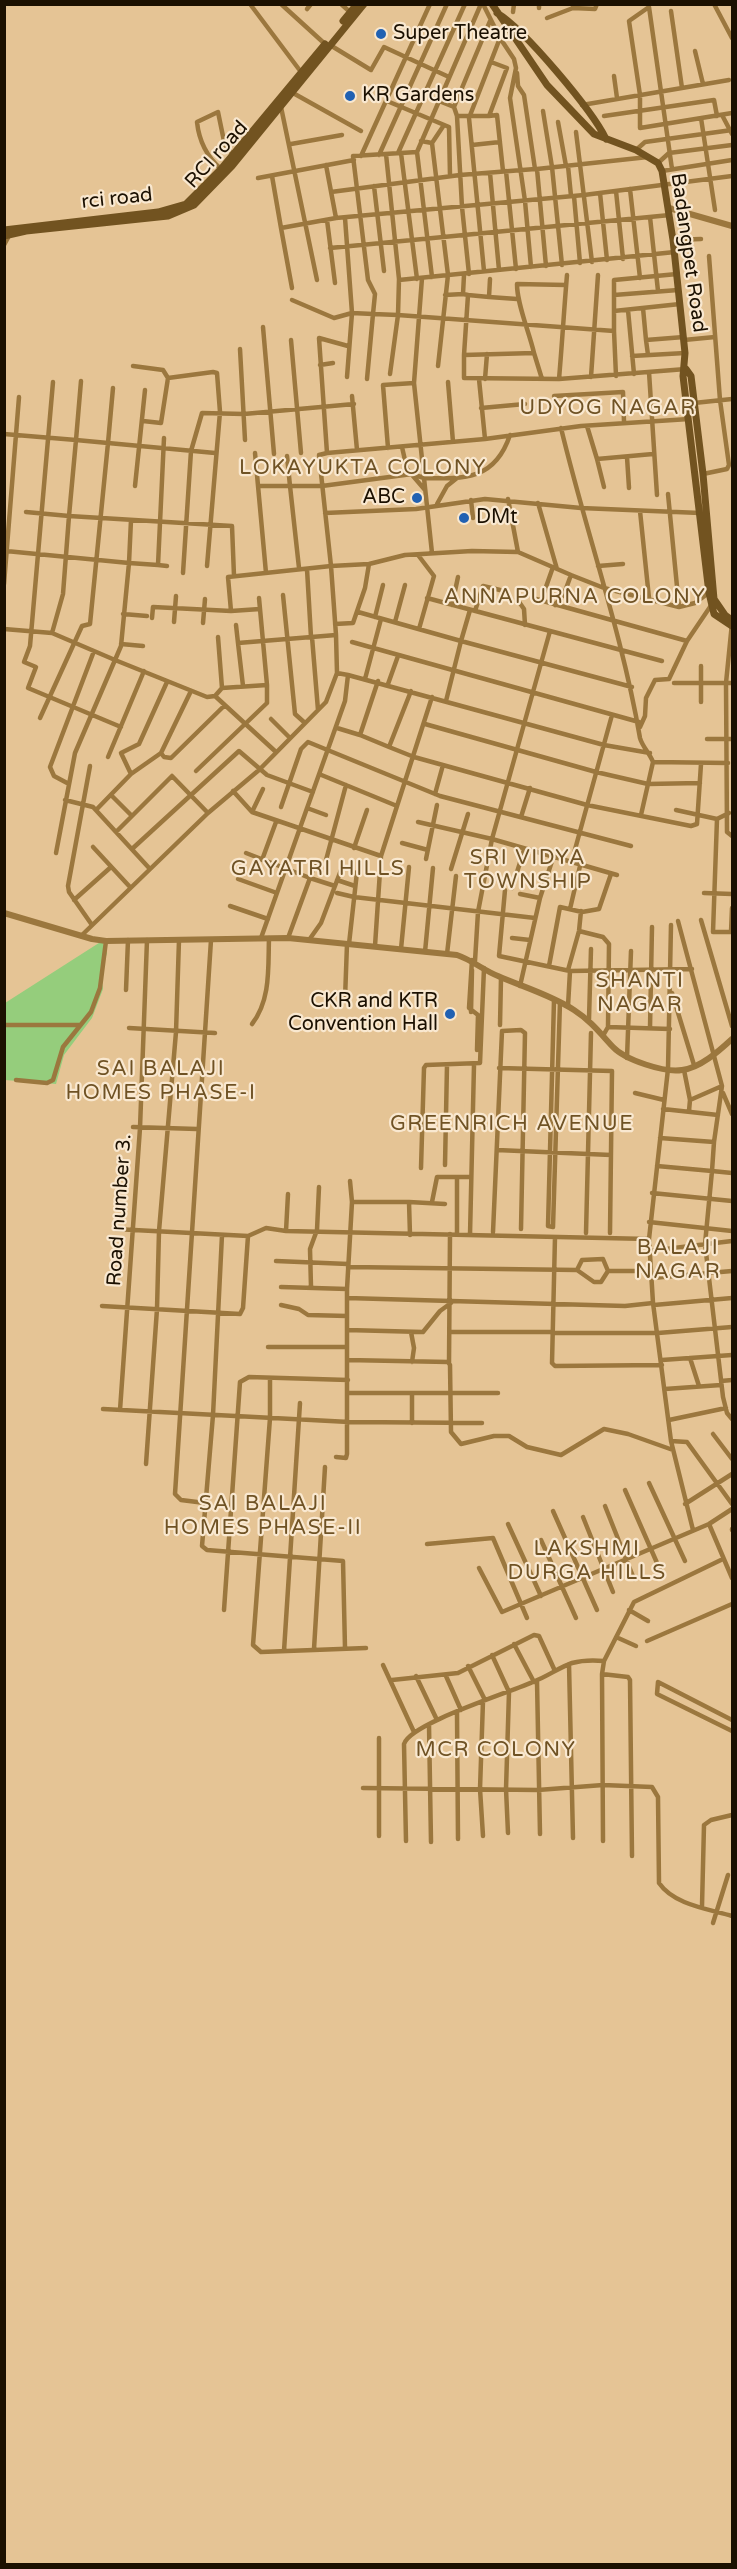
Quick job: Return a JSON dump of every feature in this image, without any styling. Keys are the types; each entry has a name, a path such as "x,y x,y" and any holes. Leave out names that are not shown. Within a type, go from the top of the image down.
{"main road":[{"name":"rci road","path":"78,223 158,212 178,207 198,194 301,72 311,65 357,4"},
{"path":"327,44 364,4"},
{"name":"Badangpet Road","path":"492,4 547,85 594,134 649,157 658,163 662,171 675,252 685,353 686,369 683,376 701,493 711,592"},
{"name":"Badangpet Road","path":"497,13 517,28 558,73 606,139"},
{"name":"RCI road","path":"6,233 78,223 168,216 194,205 232,166 293,93 311,65"},
{"name":"Badangpet Road","path":"686,369 691,376 703,474 700,513 713,604"},
{"path":"713,604 716,616 732,623"}],"street":[{"path":"250,4 301,72"},
{"path":"281,4 327,44 370,70 384,47 449,76"},
{"path":"341,4 351,12"},
{"path":"361,156 430,4"},
{"path":"379,155 447,4"},
{"path":"432,553 425,506 422,444 414,383 420,278 411,241 400,153 465,4"},
{"path":"482,4 514,59 518,86 524,95 540,199 546,266"},
{"path":"432,277 417,152 482,4"},
{"path":"513,12 514,4"},
{"path":"547,18 573,6 595,9 597,4"},
{"path":"714,4 732,38"},
{"path":"672,169 669,153 667,123 651,6 629,21 640,95 640,128 667,123 732,113"},
{"path":"671,10 682,88"},
{"path":"490,21 454,107 457,116 465,236 464,378 559,379 686,369"},
{"path":"484,271 469,118 500,38"},
{"path":"695,51 703,84"},
{"path":"489,116 507,68 491,62"},
{"path":"516,68 510,98 525,201 531,267"},
{"path":"614,76 617,98"},
{"path":"582,105 729,80"},
{"path":"293,93 361,131"},
{"path":"604,116 714,100 720,115 732,132"},
{"path":"387,101 448,126 450,176"},
{"path":"439,101 454,107"},
{"path":"281,107 297,172 317,280"},
{"path":"543,111 552,167 562,264"},
{"path":"221,169 210,159 200,140 197,122 218,112 225,146 233,154"},
{"path":"457,116 469,118 497,115 516,269"},
{"path":"701,118 715,210"},
{"path":"558,122 572,196 580,263"},
{"path":"438,366 447,275 432,143 444,125"},
{"path":"576,132 582,164 592,262"},
{"path":"636,150 645,142 732,132"},
{"path":"291,144 342,135"},
{"path":"421,141 432,143"},
{"path":"472,145 500,142"},
{"path":"658,163 669,153 732,145"},
{"path":"367,379 375,294 368,280 353,156 417,152"},
{"path":"386,154 399,280 398,315 390,374"},
{"path":"331,192 460,174 536,169 649,157"},
{"path":"258,177 297,172 354,160"},
{"path":"662,171 732,160"},
{"path":"326,165 336,218"},
{"path":"490,173 499,270"},
{"path":"272,176 292,288"},
{"path":"281,228 336,218 584,195 732,176"},
{"path":"374,186 384,271"},
{"path":"630,189 640,278"},
{"path":"616,191 623,259"},
{"path":"600,192 607,260"},
{"path":"330,248 558,228 650,217 669,212 732,225"},
{"path":"650,217 658,291"},
{"path":"345,218 352,313 347,377"},
{"path":"327,220 335,282"},
{"path":"4,245 6,233"},
{"path":"673,240 701,239"},
{"path":"399,280 675,252"},
{"path":"703,474 727,469 729,465 720,400 709,256"},
{"path":"616,376 614,280 677,274"},
{"path":"559,379 567,275"},
{"path":"591,377 598,275"},
{"path":"489,297 490,279"},
{"path":"542,379 522,307 517,299 517,284 566,285"},
{"path":"614,295 678,290"},
{"path":"445,295 517,299"},
{"path":"292,300 334,318 352,313 398,315 614,331"},
{"path":"614,311 680,304"},
{"path":"643,308 648,355"},
{"path":"628,310 634,374"},
{"path":"263,327 274,454"},
{"path":"646,340 716,337"},
{"path":"327,453 319,338 348,346"},
{"path":"291,340 301,453"},
{"path":"240,349 245,440"},
{"path":"464,355 534,353"},
{"path":"632,356 685,353"},
{"path":"485,379 487,354"},
{"path":"320,364 333,363"},
{"path":"133,366 163,370 168,378 161,423 143,421"},
{"path":"168,378 216,372 220,412 207,566"},
{"path":"649,372 657,495"},
{"path":"479,379 485,439"},
{"path":"52,633 60,611 81,381"},
{"path":"53,382 30,646 24,662 36,667 28,688 120,727"},
{"path":"448,382 453,442"},
{"path":"388,448 383,385 414,383"},
{"path":"40,718 73,641 82,626 90,624 113,388"},
{"path":"135,486 145,390"},
{"path":"554,396 622,392 624,422"},
{"path":"352,396 357,450"},
{"path":"4,584 20,397"},
{"path":"694,403 732,399"},
{"path":"183,573 191,451 202,413 244,414 354,404"},
{"path":"481,408 525,404"},
{"path":"81,936 208,813 259,770 326,702 337,673 336,635 319,454 485,439 624,422 689,419"},
{"path":"587,426 604,487"},
{"path":"561,428 581,508 632,687 640,724 640,739 650,753 653,762 641,815"},
{"path":"4,434 215,453"},
{"path":"258,486 322,486 412,474 424,478 458,478 483,473 491,468 506,446 510,435"},
{"path":"158,565 164,438"},
{"path":"402,447 407,469 425,490"},
{"path":"255,453 266,573"},
{"path":"597,459 653,454"},
{"path":"287,456 299,568"},
{"path":"627,457 629,488"},
{"path":"4,471 13,473"},
{"path":"437,504 447,486 458,478"},
{"path":"4,493 12,494"},
{"path":"668,494 679,607"},
{"path":"325,513 425,506 471,500 508,499 581,508 700,513"},
{"path":"508,499 518,552"},
{"path":"471,500 473,518"},
{"path":"538,503 555,568 539,600 687,641"},
{"path":"640,511 649,598"},
{"path":"26,512 160,523 232,526 234,576"},
{"path":"56,853 75,753 121,644 131,520"},
{"path":"6,551 167,566"},
{"path":"231,611 228,577 299,568 369,564 432,553 472,551 518,552 604,588 679,607 695,603 711,592"},
{"path":"418,555 434,575 419,628"},
{"path":"335,624 353,623 358,612 369,564"},
{"path":"598,566 623,564"},
{"path":"307,569 318,710"},
{"path":"555,605 564,594 571,575"},
{"path":"452,605 458,577"},
{"path":"375,616 383,585"},
{"path":"395,622 405,585"},
{"path":"446,701 461,641 483,586 500,590"},
{"path":"283,595 295,714 305,723"},
{"path":"174,622 176,596"},
{"path":"196,771 267,703 259,598"},
{"path":"427,598 662,661"},
{"path":"517,598 524,610 525,625"},
{"path":"203,623 205,599"},
{"path":"640,724 645,716 646,698 656,680 669,679 687,641 713,604"},
{"path":"123,614 149,617 153,607 231,611 260,609"},
{"path":"358,612 632,687"},
{"path":"365,679 381,619"},
{"path":"732,623 726,682 730,739 727,832 732,836"},
{"path":"236,625 243,686"},
{"path":"4,629 52,633 144,671 190,693 207,698 215,696 222,688 267,685"},
{"path":"477,1050 478,1015 471,1012 469,971 472,970 478,912 492,839 550,631"},
{"path":"238,643 336,635"},
{"path":"218,637 222,688"},
{"path":"352,642 640,724"},
{"path":"121,644 143,646"},
{"path":"69,784 54,776 50,767 94,651"},
{"path":"388,684 398,656"},
{"path":"701,702 702,666"},
{"path":"108,757 144,671"},
{"path":"337,673 378,681 604,745 650,753"},
{"path":"261,938 337,728 345,701 348,675"},
{"path":"360,735 378,681"},
{"path":"121,753 139,744 167,682"},
{"path":"674,683 732,683"},
{"path":"389,747 411,691"},
{"path":"96,810 131,774 161,753 190,693"},
{"path":"215,696 276,752"},
{"path":"375,946 381,856 432,697"},
{"path":"161,753 164,757 171,758 225,705"},
{"path":"571,864 612,715"},
{"path":"272,719 290,738"},
{"path":"425,724 596,772 648,784 700,783"},
{"path":"337,728 414,757 587,805 694,826 698,816 701,764"},
{"path":"707,739 730,739"},
{"path":"281,807 306,742 435,794 632,846"},
{"path":"111,748 121,753 131,774"},
{"path":"132,849 239,751 259,770 313,792"},
{"path":"653,762 728,764"},
{"path":"435,794 443,765"},
{"path":"90,766 69,877 69,892 92,925"},
{"path":"319,774 397,806"},
{"path":"116,832 172,776 208,813"},
{"path":"326,860 346,785"},
{"path":"521,817 530,788"},
{"path":"252,812 263,789"},
{"path":"233,791 252,812 299,830 381,856"},
{"path":"111,795 132,816"},
{"path":"65,800 96,810 150,869"},
{"path":"426,859 437,806"},
{"path":"307,808 326,815"},
{"path":"354,848 367,810"},
{"path":"676,810 717,819 729,813"},
{"path":"452,869 468,814"},
{"path":"713,932 717,819"},
{"path":"262,860 276,822"},
{"path":"418,822 492,839 571,864 617,875"},
{"path":"402,843 428,850"},
{"path":"93,847 130,887"},
{"path":"512,888 524,850"},
{"path":"246,853 310,878 355,886"},
{"path":"520,986 540,898 552,858"},
{"path":"288,938 315,864"},
{"path":"570,909 580,866"},
{"path":"75,900 111,867"},
{"path":"401,949 409,867"},
{"path":"425,952 433,868"},
{"path":"309,940 321,923 341,870"},
{"path":"345,999 348,944 357,872"},
{"path":"549,966 561,907 581,911 601,907 611,874"},
{"path":"447,954 456,876"},
{"path":"238,879 277,893"},
{"path":"505,890 498,956 569,971 629,972 692,969"},
{"path":"337,892 354,897 536,918"},
{"path":"704,893 732,894"},
{"path":"520,894 540,898"},
{"path":"230,906 268,919"},
{"path":"704,932 732,932 732,908"},
{"path":"568,1006 569,971 579,931 581,911"},
{"path":"4,913 81,936 106,940 288,938 447,954 473,961 501,978 568,1006 606,1031 630,1027 670,1029"},
{"path":"700,920 732,1026"},
{"path":"678,921 715,1055 723,1093 732,1114"},
{"path":"671,925 668,1069 652,1193 649,1239 654,1304 671,1442 693,1530"},
{"path":"650,1028 652,927"},
{"path":"579,931 606,939 609,971 606,1031 614,1048 627,1058 668,1069 684,1070 715,1055 732,1039"},
{"path":"252,1024 262,1012 268,983 269,938"},
{"path":"512,938 530,940"},
{"name":"Road number 3.","path":"120,1410 140,1128 147,939"},
{"path":"16,1080 47,1083 53,1080 63,1047 87,1019 100,988 106,940"},
{"path":"126,990 128,940"},
{"path":"146,1464 157,1309 159,1231 176,1032 179,940"},
{"path":"205,1503 181,1500 175,1494 182,1413 197,1129 210,940"},
{"path":"589,1019 591,949"},
{"path":"627,1058 630,1027 631,951"},
{"path":"421,1168 424,1068 426,1065 480,1063 484,968"},
{"path":"500,1024 501,978"},
{"path":"670,991 694,1065"},
{"path":"553,1153 548,1226 553,1227 557,1001"},
{"path":"4,1025 81,1025"},
{"path":"129,1028 215,1033"},
{"path":"494,1232 501,1032 521,1030 525,1033 521,1229"},
{"path":"586,1233 591,1034"},
{"path":"445,1165 447,1065"},
{"path":"470,1235 474,1065"},
{"path":"499,1068 610,1070 614,1074 610,1233"},
{"path":"684,1070 690,1100 689,1111"},
{"path":"690,1100 722,1086"},
{"path":"723,1093 714,1142 705,1244 721,1383 726,1408 732,1419"},
{"path":"635,1094 664,1100"},
{"path":"663,1109 718,1115"},
{"path":"133,1127 197,1129"},
{"path":"660,1138 714,1142"},
{"path":"496,1150 611,1155"},
{"path":"657,1166 732,1173"},
{"path":"432,1202 437,1177 470,1177"},
{"path":"456,1234 457,1178"},
{"path":"336,1457 347,1457 349,1422 346,1347 352,1202 350,1180"},
{"path":"311,1287 310,1249 317,1230 319,1187"},
{"path":"652,1193 732,1201"},
{"path":"286,1231 288,1194"},
{"path":"352,1202 445,1204"},
{"path":"409,1202 410,1235"},
{"path":"649,1222 732,1231"},
{"path":"115,1228 191,1235 248,1236 266,1228 286,1231 350,1231 410,1235 649,1239"},
{"path":"450,1234 451,1432 461,1444 494,1436 509,1436 526,1447 561,1455 604,1429 637,1436 673,1450"},
{"path":"222,1235 213,1415 202,1546 207,1550 261,1556 341,1560 345,1564 345,1648"},
{"path":"102,1306 219,1312 230,1315 242,1312 248,1236"},
{"path":"555,1237 552,1364 555,1366 662,1363 732,1355"},
{"path":"650,1251 732,1241"},
{"path":"577,1270 582,1260 598,1258 603,1259 608,1271"},
{"path":"276,1261 348,1266 577,1270 594,1282 602,1282 608,1271"},
{"path":"608,1271 651,1271"},
{"path":"652,1278 732,1271"},
{"path":"281,1287 347,1289"},
{"path":"347,1298 625,1306 732,1298"},
{"path":"347,1330 425,1331 451,1301"},
{"path":"281,1305 294,1307 308,1315 347,1316"},
{"path":"450,1332 658,1333 732,1328"},
{"path":"411,1332 414,1348 412,1362"},
{"path":"268,1347 346,1347"},
{"path":"690,1358 699,1386"},
{"path":"347,1360 449,1364"},
{"path":"270,1378 270,1418 254,1645 261,1652 366,1648"},
{"path":"224,1610 238,1389 243,1379 348,1380"},
{"path":"665,1389 732,1380"},
{"path":"349,1393 498,1393"},
{"path":"412,1393 412,1423"},
{"path":"284,1651 292,1558 300,1403"},
{"path":"669,1420 726,1408"},
{"path":"103,1409 349,1422 482,1423"},
{"path":"712,1434 732,1459"},
{"path":"671,1442 687,1442 732,1504"},
{"path":"314,1649 325,1467"},
{"path":"685,1504 732,1474"},
{"path":"649,1483 686,1561"},
{"path":"625,1490 661,1572"},
{"path":"605,1506 634,1579"},
{"path":"479,1568 500,1611 521,1605 709,1524 732,1509"},
{"path":"553,1511 597,1610"},
{"path":"583,1517 613,1593"},
{"path":"508,1524 541,1596"},
{"path":"709,1524 732,1578"},
{"path":"426,1544 493,1538 527,1618"},
{"path":"541,1540 576,1618"},
{"path":"603,1841 602,1674 604,1661 634,1602 723,1559"},
{"path":"647,1641 732,1604"},
{"path":"629,1610 648,1621"},
{"path":"392,1680 458,1673 514,1644 538,1635 555,1671"},
{"path":"616,1637 636,1646"},
{"path":"514,1644 535,1681 540,1834"},
{"path":"492,1655 508,1692 506,1790 508,1833"},
{"path":"406,1841 405,1741 414,1732 484,1700 535,1681 569,1664 587,1660 604,1661"},
{"path":"569,1664 573,1838"},
{"path":"383,1665 392,1680 414,1732"},
{"path":"468,1666 484,1700 480,1789 483,1836"},
{"path":"602,1674 628,1677 630,1680 632,1856"},
{"path":"416,1676 437,1720"},
{"path":"446,1676 459,1711 456,1789 458,1839"},
{"path":"732,1720 657,1682 657,1695 732,1731"},
{"path":"429,1725 431,1842"},
{"path":"379,1738 379,1836"},
{"path":"363,1788 538,1790 603,1785 652,1787 657,1792 659,1882 672,1896 732,1916"},
{"path":"702,1906 704,1825 711,1820 732,1815"},
{"path":"713,1923 728,1875"}],"green space":[{"path":"102,941 107,953 101,974 103,989 92,1018 64,1055 56,1084 5,1080 5,1003"}],"place":[{"name":"Super Theatre","path":"381,34"},
{"name":"KR Gardens","path":"350,96"},
{"name":"ABC","path":"417,498"},
{"name":"DMt","path":"464,518"},
{"name":"CKR and KTR Convention Hall","path":"450,1014"}],"district":[{"name":"UDYOG NAGAR","path":"608,408"},
{"name":"LOKAYUKTA COLONY","path":"363,468"},
{"name":"ANNAPURNA COLONY","path":"575,597"},
{"name":"GAYATRI HILLS","path":"318,869"},
{"name":"SRI VIDYA TOWNSHIP","path":"528,870"},
{"name":"SHANTI NAGAR","path":"640,993"},
{"name":"SAI BALAJI HOMES PHASE-I","path":"161,1081"},
{"name":"GREENRICH AVENUE","path":"512,1124"},
{"name":"BALAJI NAGAR","path":"678,1260"},
{"name":"SAI BALAJI HOMES PHASE-II","path":"263,1516"},
{"name":"LAKSHMI DURGA HILLS","path":"587,1561"},
{"name":"MCR COLONY","path":"496,1750"}]}
